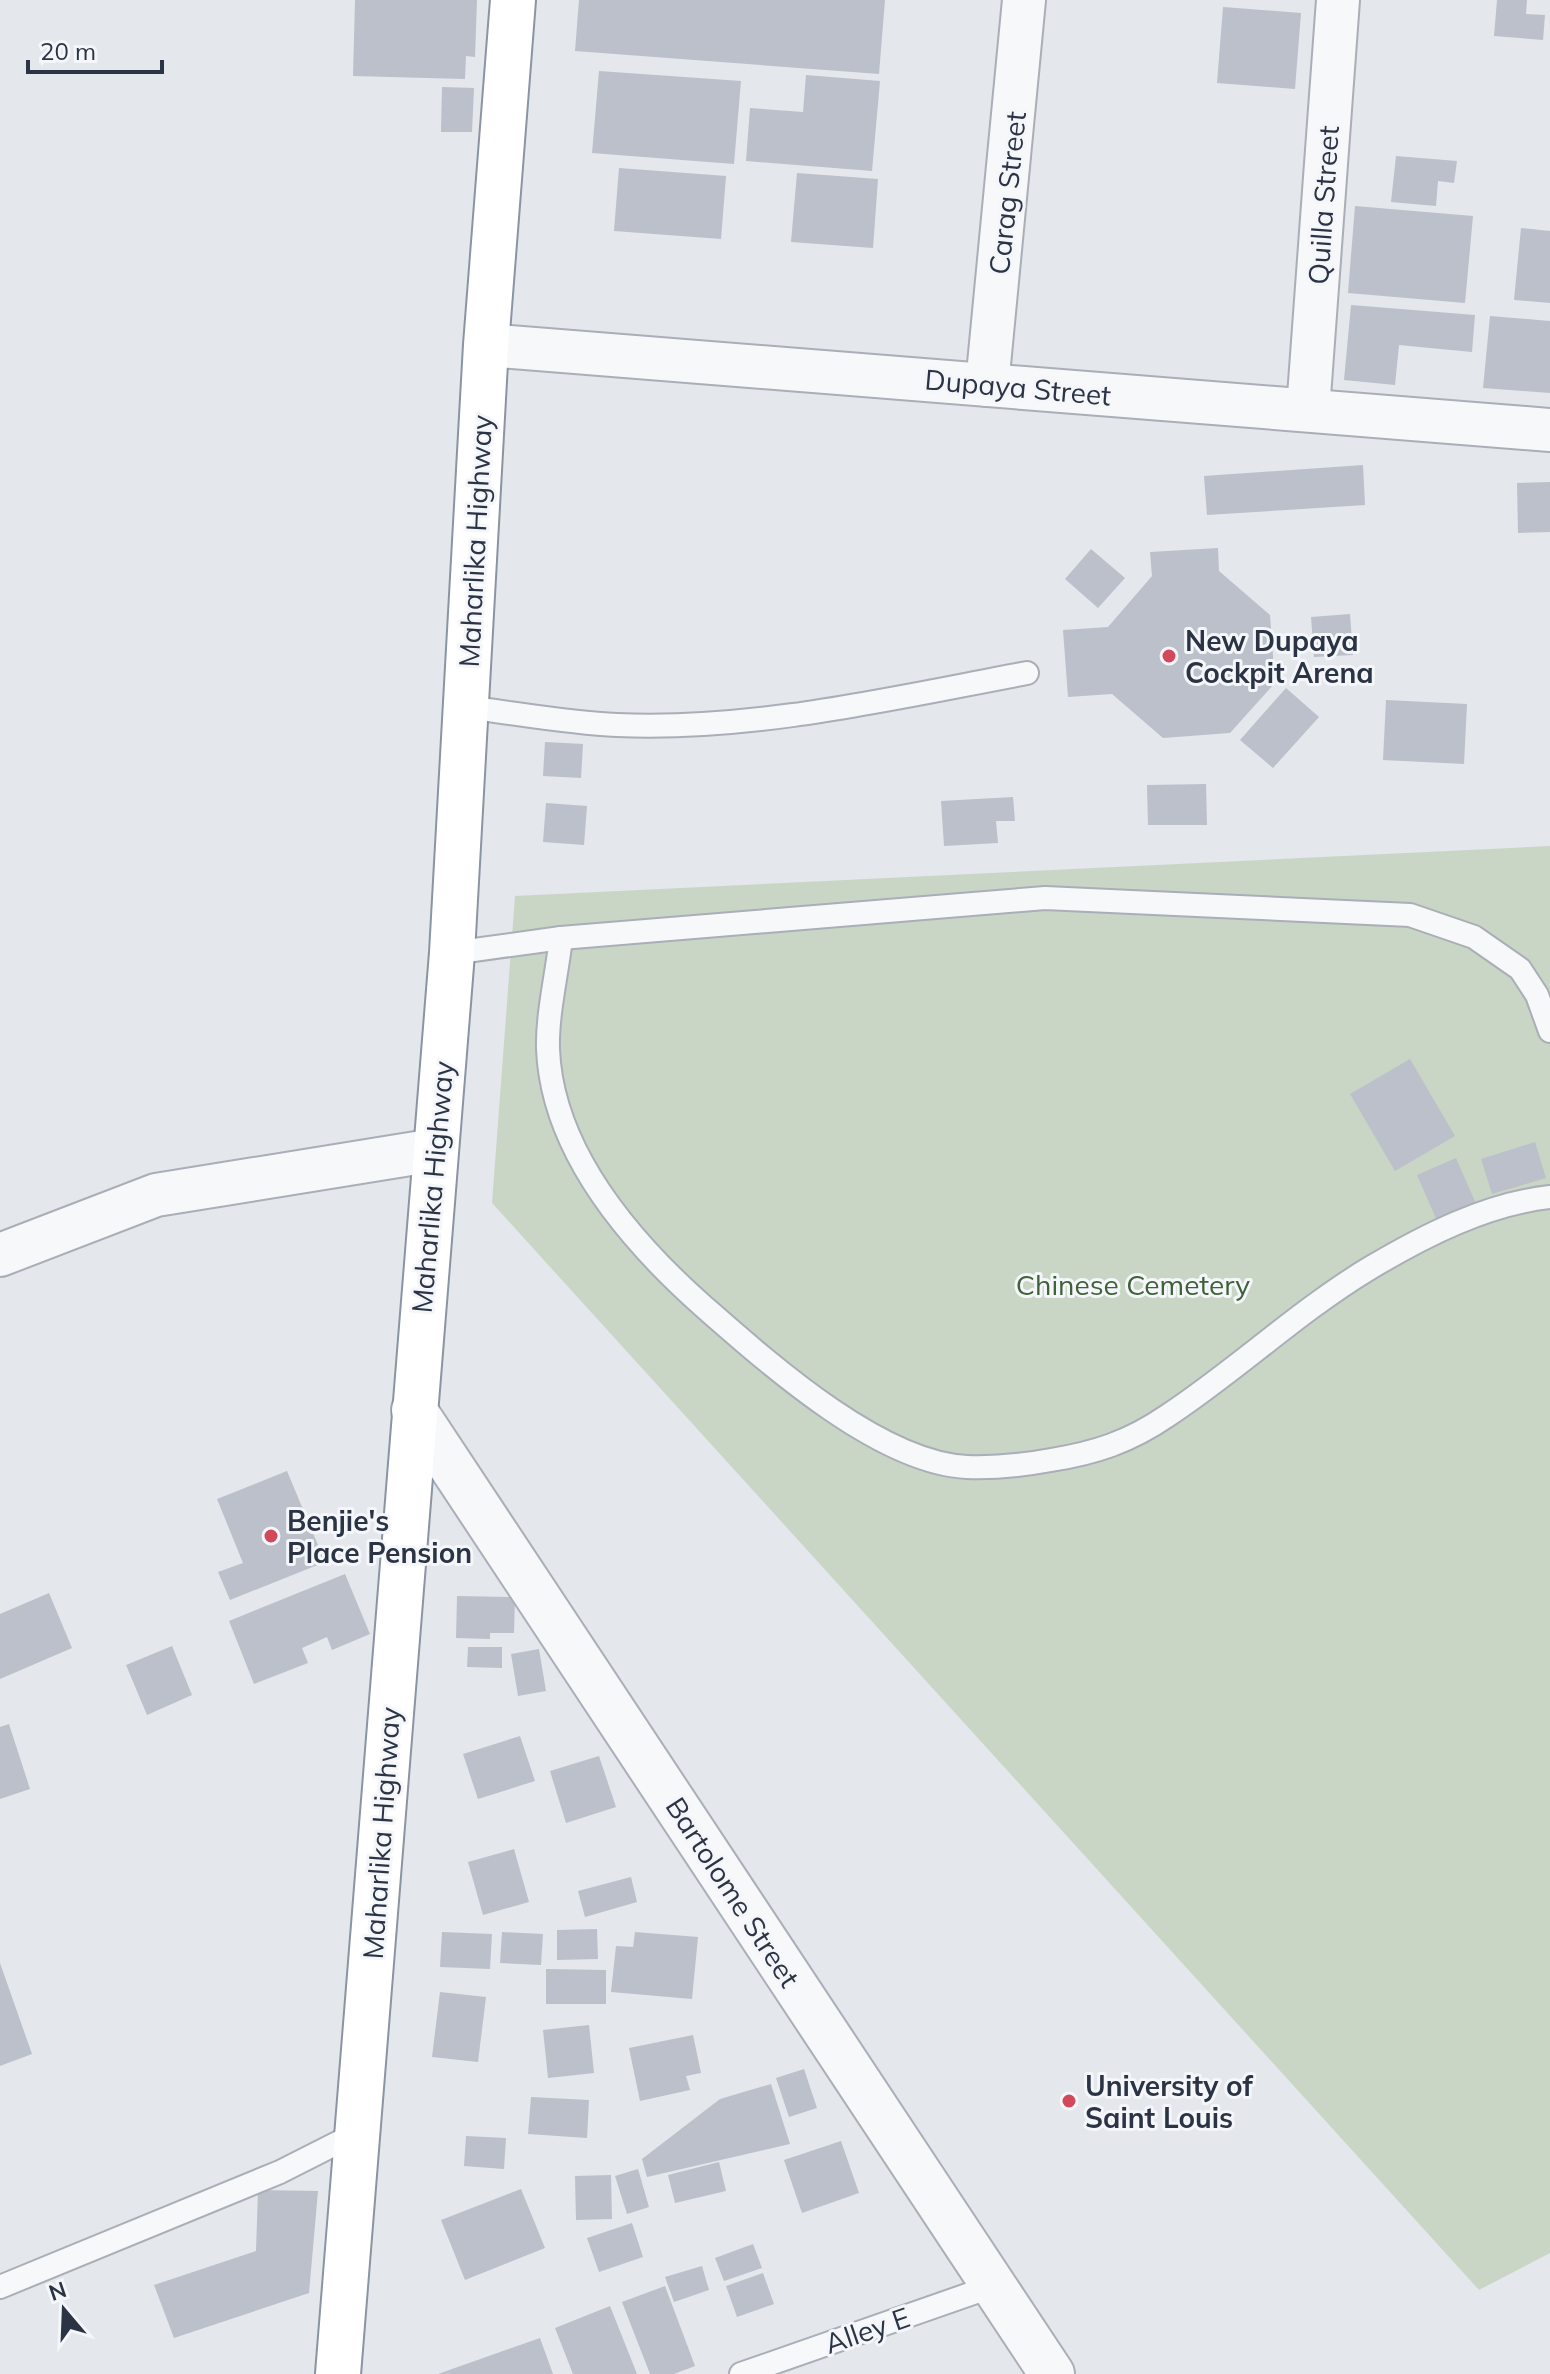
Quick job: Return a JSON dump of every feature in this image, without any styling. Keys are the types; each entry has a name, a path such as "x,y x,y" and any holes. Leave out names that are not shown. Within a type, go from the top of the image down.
{"highway":[{"name":"Maharlika Highway","path":"338,2374 452,953 486,345 513,0"}],"street":[{"name":"Carag Street","path":"987,385 1024,0"},
{"name":"Quilla Street","path":"1308,410 1338,0"},
{"name":"Dupaya Street","path":"486,345 1550,430"},
{"path":"0,1255 156,1195 435,1150"},
{"name":"Bartolome Street","path":"414,1410 1052,2374"}],"lane":[{"path":"465,707 616,725 731,721 855,705 1027,673"},
{"path":"452,953 561,938 1045,898 1410,915 1474,937 1520,969 1537,995 1550,1031"},
{"path":"561,938 548,1049 557,1100 575,1151 628,1229 685,1290 746,1343 831,1410 911,1453 965,1467 1035,1463 1103,1451 1166,1417 1327,1294 1411,1244 1499,1207 1550,1197"},
{"path":"0,2287 280,2172 357,2133"},
{"name":"Alley E","path":"741,2374 993,2286"}],"green space":[{"name":"Chinese Cemetery","path":"1550,846 1550,2253 1479,2290 492,1203 515,896"}],"building":[{"path":"355,0 477,0 475,57 466,56 465,79 353,76"},
{"path":"579,0 885,0 879,74 575,51"},
{"path":"1497,0 1527,0 1526,14 1545,15 1543,40 1494,36"},
{"path":"1223,7 1301,13 1295,89 1217,83"},
{"path":"599,71 741,81 734,164 592,153"},
{"path":"806,75 880,81 872,171 746,161 750,108 803,112"},
{"path":"442,87 474,88 472,132 441,132"},
{"path":"1396,156 1457,161 1454,183 1438,181 1436,206 1391,202"},
{"path":"619,168 726,176 721,239 614,231"},
{"path":"797,173 878,179 873,248 791,242"},
{"path":"1355,206 1473,216 1465,303 1348,293"},
{"path":"1521,228 1550,231 1550,303 1514,300"},
{"path":"1351,305 1475,315 1472,352 1399,345 1395,385 1344,380"},
{"path":"1490,316 1550,321 1550,393 1483,388"},
{"path":"1363,465 1365,505 1207,515 1204,476"},
{"path":"1550,482 1550,532 1518,533 1517,483"},
{"name":"New Dupaya Cockpit Arena","path":"1218,548 1219,571 1270,615 1275,683 1230,733 1163,738 1112,694 1068,697 1063,630 1108,627 1152,576 1150,552"},
{"path":"1091,549 1125,578 1098,608 1065,579"},
{"path":"1350,614 1353,655 1314,657 1311,617"},
{"path":"1286,688 1319,717 1273,768 1240,740"},
{"path":"1386,700 1467,704 1464,764 1383,760"},
{"path":"545,742 583,744 581,778 543,776"},
{"path":"1206,784 1207,825 1148,825 1147,785"},
{"path":"1013,797 1015,821 996,821 998,843 944,846 941,801"},
{"path":"546,803 587,806 584,845 543,842"},
{"path":"1410,1059 1455,1136 1395,1171 1350,1094"},
{"path":"1535,1142 1546,1178 1492,1194 1481,1159"},
{"path":"1456,1158 1477,1206 1438,1223 1417,1175"},
{"path":"287,1471 325,1562 230,1600 218,1572 243,1563 217,1499"},
{"path":"345,1574 370,1634 332,1650 327,1637 302,1648 308,1663 254,1684 229,1621"},
{"path":"49,1593 72,1648 0,1679 0,1614"},
{"path":"457,1596 515,1597 514,1633 490,1633 490,1639 456,1638"},
{"path":"172,1646 192,1695 147,1715 126,1665"},
{"path":"468,1647 502,1647 502,1668 467,1667"},
{"path":"539,1649 546,1691 518,1696 511,1654"},
{"path":"9,1724 30,1789 0,1799 0,1727"},
{"path":"520,1736 535,1781 478,1799 463,1754"},
{"path":"599,1756 616,1807 566,1823 550,1771"},
{"path":"514,1849 529,1902 483,1915 468,1862"},
{"path":"631,1877 637,1902 585,1917 578,1891"},
{"path":"597,1929 598,1959 557,1960 557,1930"},
{"path":"442,1932 492,1934 490,1969 440,1967"},
{"path":"502,1932 543,1934 541,1965 500,1963"},
{"path":"635,1932 698,1937 692,1999 611,1992 616,1946 633,1947"},
{"path":"0,1963 32,2054 0,2066"},
{"path":"546,1969 606,1970 606,2004 546,2004"},
{"path":"440,1992 486,1997 478,2062 432,2057"},
{"path":"589,2025 594,2073 548,2078 543,2030"},
{"path":"693,2035 701,2073 686,2076 690,2090 640,2101 629,2048"},
{"path":"804,2069 817,2108 789,2117 776,2078"},
{"path":"771,2084 790,2144 647,2177 642,2159 720,2099"},
{"path":"531,2097 589,2100 587,2138 528,2134"},
{"path":"466,2136 506,2138 504,2169 464,2166"},
{"path":"841,2141 859,2193 802,2213 784,2160"},
{"path":"719,2162 726,2191 675,2203 668,2175"},
{"path":"638,2169 649,2207 627,2214 615,2176"},
{"path":"611,2175 612,2219 576,2220 575,2176"},
{"path":"521,2189 545,2248 465,2280 441,2220"},
{"path":"258,2190 318,2191 309,2293 174,2338 154,2285 256,2251"},
{"path":"632,2223 643,2257 599,2272 587,2238"},
{"path":"753,2244 762,2268 724,2281 715,2258"},
{"path":"702,2266 709,2290 674,2302 665,2277"},
{"path":"763,2273 774,2304 737,2317 726,2286"},
{"path":"665,2286 695,2366 674,2374 650,2374 622,2302"},
{"path":"610,2306 637,2374 573,2374 555,2328"},
{"path":"540,2338 553,2374 438,2374"}],"place":[{"name":"New Dupaya Cockpit Arena","path":"1169,656"},
{"name":"Benjie's Place Pension","path":"271,1536"},
{"name":"University of Saint Louis","path":"1069,2101"}]}
